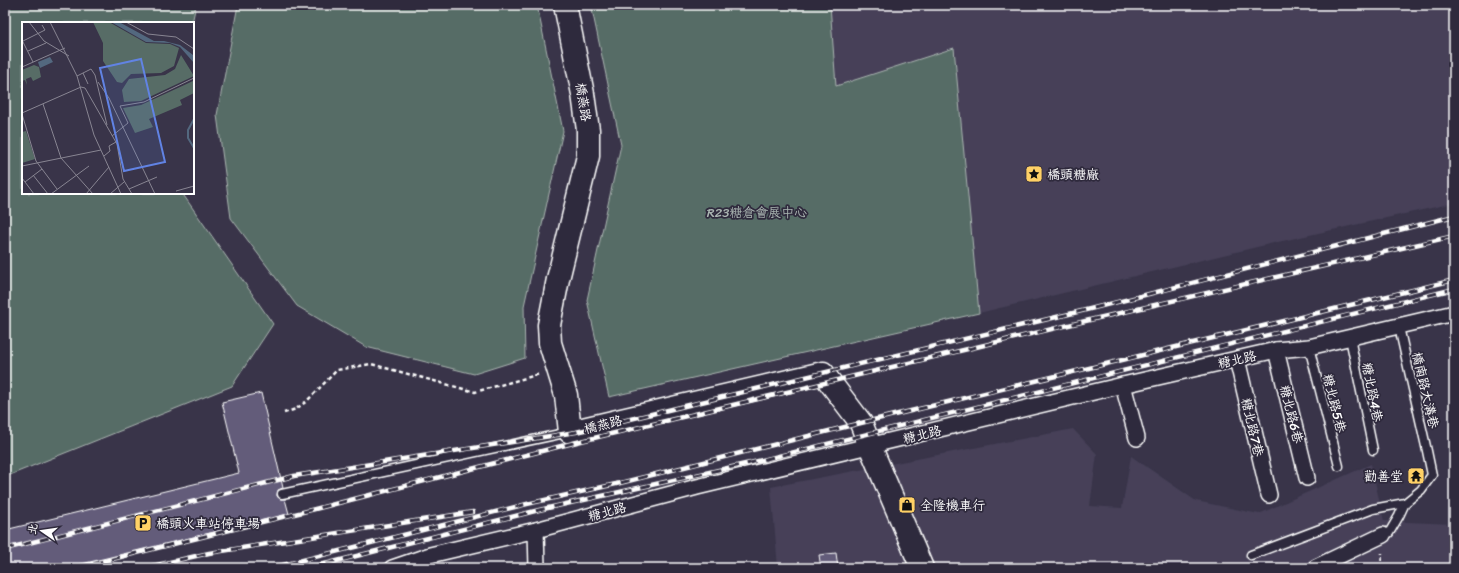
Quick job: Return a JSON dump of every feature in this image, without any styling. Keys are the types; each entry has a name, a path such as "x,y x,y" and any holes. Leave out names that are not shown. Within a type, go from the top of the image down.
{"street":[{"name":"橋燕路","path":"565,5 583,94 588,130 588,156 558,279 549,325 550,343 566,395 570,432 823,373 861,423 922,568"},
{"name":"糖北路","path":"392,568 430,555 536,530 697,487 1123,385 1276,350 1309,347 1454,313"},
{"name":"糖北路6巷","path":"1276,350 1307,478"},
{"name":"糖北路7巷","path":"1238,359 1269,495"},
{"path":"1123,385 1137,438"},
{"path":"536,530 537,568"},
{"path":"1316,568 1383,535"}],"lane":[{"name":"橋南路大溝巷","path":"1383,535 1389,532 1405,503 1421,490 1432,475 1428,451 1399,327"},
{"name":"糖北路4巷","path":"1350,338 1373,450"},
{"name":"糖北路5巷","path":"1309,347 1339,466"},
{"path":"282,494 570,432"},
{"path":"1251,555 1373,509 1405,503"}],"path":[{"path":"284,412 296,410 307,401 336,370 371,364 474,392 557,369"}],"shaded area":[{"name":"橋頭糖廠","path":"591,5 1454,5 1454,203 1278,242 979,313 609,397 587,300 621,145"},
{"path":"1073,429 1097,454 1090,506 1122,508 1131,456 1196,501 1259,514 1371,464 1384,521 1454,524 1454,568 778,568 771,487"}],"green space":[{"path":"5,5 196,5 192,22 22,22 22,194 183,194 273,324 232,386 5,477"},
{"path":"238,5 537,5 563,131 524,306 525,358 474,374 366,347 297,306 231,218 217,115"},
{"name":"R23糖倉會展中心","path":"591,5 830,5 836,86 954,48 979,313 609,397 587,300 621,145"}],"building":[{"path":"261,393 283,488 278,490 277,496 280,499 285,499 289,514 65,568 5,568 5,530 239,473 222,402"},
{"path":"836,553 838,568 821,568 819,555"}],"railway":[{"path":"5,549 294,476 576,432 1090,309 1454,216"},
{"path":"76,568 577,442 1094,319 1454,236"},
{"path":"271,568 527,504 616,484 861,423 1454,280"},
{"path":"309,568 539,510 750,463 1454,289"},
{"path":"144,568 209,553 473,512"}],"place":[{"name":"橋頭糖廠","path":"1034,174"},
{"name":"勸善堂","path":"1416,476"},
{"name":"全隆機車行","path":"907,505"},
{"name":"橋頭火車站停車場","path":"143,523"}]}
